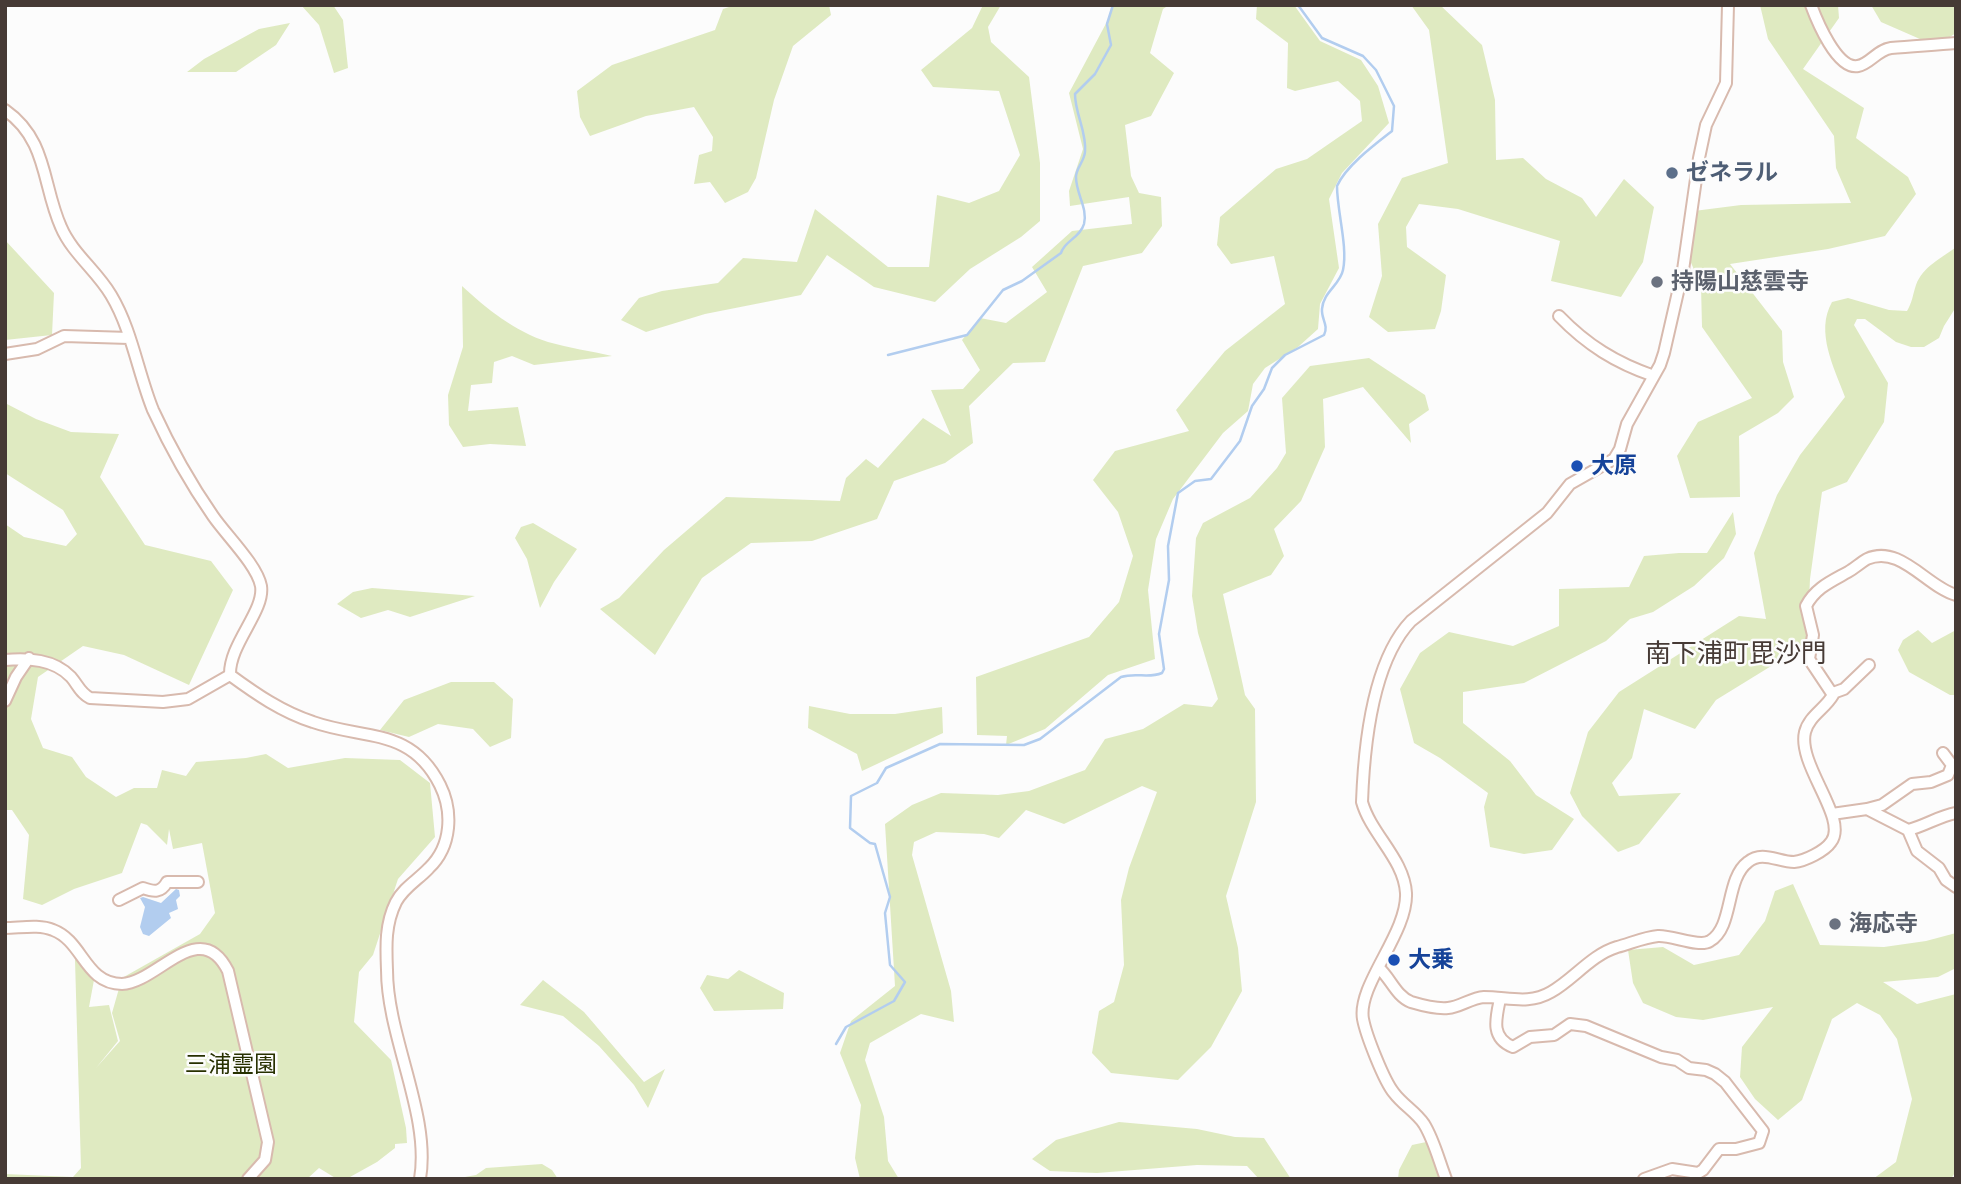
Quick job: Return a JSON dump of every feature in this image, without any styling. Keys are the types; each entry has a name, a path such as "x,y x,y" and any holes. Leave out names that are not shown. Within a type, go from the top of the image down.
{"street":[{"path":"1446,1179 1424,1125 1388,1085 1363,1020 1364,998 1404,908 1406,890 1400,870 1364,810 1362,793 1373,700 1396,639 1411,621 1547,513 1570,484 1615,459 1627,424 1664,353 1683,270 1706,125 1726,83 1728,5"},
{"path":"1811,5 1818,24 1841,61 1853,66 1862,65 1874,55 1890,48 1956,43"},
{"path":"5,110 21,122 31,138 46,172 62,229 111,295 165,435 214,518 258,576 260,601 230,664 230,675"},
{"path":"1559,316 1579,337 1623,365 1654,376"},
{"path":"5,354 37,349 64,336 128,338"},
{"path":"1833,693 1810,659 1813,632 1806,606 1824,585 1865,560 1885,556 1902,561 1956,595"},
{"path":"5,660 29,658 63,671 82,694 90,698 163,702 188,699 230,675"},
{"path":"5,701 29,658"},
{"path":"1379,968 1389,976 1402,997 1411,1002 1448,1008 1484,997 1525,1001 1552,992 1599,956 1614,948 1658,936 1703,943 1710,941 1719,931 1730,903 1735,878 1745,864 1751,859 1764,856 1795,862 1823,849 1834,837 1832,814 1808,762 1804,741 1808,724 1828,704 1833,693 1844,689 1869,666"},
{"path":"230,675 267,702 312,722 395,740 408,747 432,769 447,798 449,821 442,848 430,868 408,885 396,902 386,931 390,1001 421,1143 420,1179"},
{"path":"1832,814 1882,805 1912,784 1931,782 1948,775 1952,765 1943,753"},
{"path":"1867,809 1908,830 1917,851 1939,868 1946,880 1956,887"},
{"path":"1908,830 1923,826 1941,816 1956,813"},
{"path":"119,900 143,888 155,892 164,889 167,882 198,882"},
{"path":"5,928 52,929 66,936 90,968 100,978 111,983 128,983 192,949 217,955 224,963 232,984 268,1142 265,1160 248,1179"},
{"path":"1500,999 1495,1024 1498,1036 1504,1044 1513,1047 1530,1037 1554,1035 1570,1024 1586,1026 1661,1057 1677,1060 1689,1068 1715,1074 1725,1082 1763,1131 1759,1143 1736,1149 1718,1149 1703,1170 1698,1172 1672,1169 1644,1179"}],"green space":[{"path":"301,5 333,5 343,20 348,68 334,73 319,25"},
{"path":"735,5 829,5 831,15 793,46 774,100 756,178 748,192 725,203 710,182 694,184 699,155 712,151 713,137 694,107 646,116 590,136 580,117 577,91 612,65 715,30 723,9"},
{"path":"983,5 1001,5 988,27 991,42 1029,77 1040,163 1040,221 1021,237 970,269 935,302 874,287 827,255 801,295 705,314 646,332 621,320 639,298 662,291 718,283 743,258 797,262 815,209 888,267 929,267 937,195 969,203 999,191 1020,155 999,91 933,87 921,70 972,28"},
{"path":"1113,5 1169,5 1163,9 1150,53 1174,73 1151,116 1125,125 1131,176 1139,193 1161,197 1162,226 1142,253 1083,266 1045,362 1013,363 969,406 973,443 945,463 894,481 877,519 812,541 751,543 702,578 655,655 600,609 619,598 664,550 726,497 840,501 846,478 866,459 878,468 923,418 951,436 931,390 963,389 980,370 962,340 980,318 1006,323 1047,292 1032,267 1072,231 1132,224 1129,197 1070,206 1069,191 1083,149 1069,93 1110,16"},
{"path":"1257,5 1294,5 1320,41 1361,60 1378,86 1389,123 1342,173 1329,199 1339,268 1320,304 1318,329 1298,347 1265,368 1253,384 1248,411 1223,433 1173,499 1156,539 1148,590 1155,659 1108,675 1045,729 1006,745 1007,736 977,735 976,677 1089,637 1119,602 1133,556 1118,512 1093,480 1115,451 1189,431 1176,410 1225,351 1285,304 1274,256 1231,264 1217,245 1220,217 1276,169 1307,159 1362,121 1360,101 1338,81 1295,91 1287,88 1288,43 1256,19"},
{"path":"1411,5 1440,5 1482,45 1495,100 1496,160 1523,158 1546,179 1582,198 1596,217 1624,179 1654,207 1643,262 1621,297 1551,281 1560,241 1458,209 1419,204 1406,227 1407,247 1446,275 1441,311 1435,329 1388,332 1369,317 1382,276 1378,224 1402,178 1448,163 1429,30"},
{"path":"1760,5 1838,5 1839,18 1803,69 1864,108 1856,138 1908,177 1916,194 1885,236 1828,249 1730,264 1782,331 1783,362 1794,397 1778,413 1739,436 1740,497 1690,498 1677,456 1698,422 1752,398 1702,327 1701,286 1689,258 1694,211 1741,205 1851,203 1836,168 1834,136 1768,39"},
{"path":"1871,5 1956,5 1956,33 1936,46 1881,22"},
{"path":"290,23 276,45 236,72 187,72 204,59 259,29"},
{"path":"5,240 54,293 52,335 5,340"},
{"path":"1956,247 1956,307 1939,338 1924,347 1911,347 1896,342 1865,319 1857,319 1854,325 1888,383 1884,422 1847,482 1822,492 1810,579 1807,644 1716,700 1695,729 1644,709 1632,758 1612,783 1619,796 1681,793 1639,844 1618,852 1582,816 1570,793 1588,732 1619,692 1739,616 1766,619 1754,553 1777,495 1800,455 1845,397 1826,337 1827,313 1832,302 1848,298 1889,310 1907,311 1919,278 1933,263"},
{"path":"462,286 481,303 524,332 556,344 612,356 534,365 512,356 494,362 492,383 471,385 468,411 518,407 526,446 490,444 463,447 449,425 448,395 463,347"},
{"path":"1369,358 1425,395 1429,410 1409,424 1411,443 1363,387 1323,399 1325,447 1301,501 1274,529 1284,556 1271,575 1223,594 1245,695 1255,709 1256,802 1226,896 1238,948 1242,991 1211,1047 1178,1080 1111,1073 1092,1053 1099,1011 1114,1002 1124,965 1121,900 1129,868 1157,792 1142,786 1064,824 1026,810 999,838 984,834 936,832 914,842 912,855 951,991 954,1022 921,1014 870,1043 865,1060 884,1117 888,1161 899,1179 860,1179 855,1158 861,1105 840,1053 851,1021 895,986 885,824 912,805 941,793 998,795 1029,791 1085,770 1105,739 1143,729 1184,704 1212,707 1218,699 1198,633 1192,596 1196,538 1203,523 1250,498 1277,468 1286,453 1282,398 1310,366"},
{"name":"三浦霊園","path":"5,403 36,419 71,432 119,434 100,477 145,545 211,561 233,590 189,685 124,655 83,646 38,677 31,719 43,748 72,757 86,777 116,797 134,788 157,788 162,770 186,776 196,762 266,754 288,768 345,758 400,760 430,783 435,837 398,879 373,955 359,972 354,1022 391,1060 407,1143 395,1144 395,1148 350,1177 352,1179 337,1179 319,1168 307,1179 5,1179 5,1174 73,1177 81,1168 75,960 77,959 94,980 89,1007 109,1005 118,1041 96,1068 120,1041 112,1013 122,978 200,934 215,913 202,843 173,849 169,829 167,845 147,825 141,823 122,873 74,889 42,905 23,899 29,835 12,810 5,810 5,524 24,537 66,546 77,534 63,510 5,473"},
{"path":"1733,512 1736,534 1724,558 1694,586 1653,612 1630,619 1606,641 1524,683 1463,692 1463,723 1510,761 1536,795 1574,819 1552,850 1524,854 1490,847 1484,807 1488,793 1440,758 1414,743 1400,689 1420,653 1449,632 1513,646 1559,626 1559,589 1629,587 1644,556 1707,553"},
{"path":"533,523 577,549 540,608 527,559 515,538 521,527"},
{"path":"372,588 475,596 410,617 388,610 361,618 337,604 353,592"},
{"path":"1918,630 1932,643 1956,630 1956,695 1950,695 1909,672 1898,650 1903,640"},
{"path":"451,682 494,682 513,699 511,738 490,747 473,729 438,724 409,737 380,730 404,700"},
{"path":"809,706 850,714 895,714 942,707 943,733 862,771 857,754 808,728"},
{"path":"1793,884 1820,945 1884,947 1926,941 1956,933 1956,968 1938,977 1883,982 1917,1004 1956,994 1956,1171 1951,1179 1873,1179 1896,1162 1912,1099 1897,1039 1880,1015 1857,1003 1832,1019 1802,1100 1778,1120 1755,1099 1740,1077 1742,1047 1773,1007 1703,1020 1676,1017 1643,1003 1633,983 1628,950 1663,947 1694,965 1739,955 1765,921 1775,891"},
{"path":"739,970 784,993 783,1009 714,1011 700,988 707,975 728,979"},
{"path":"543,980 584,1012 644,1082 665,1069 648,1108 634,1085 599,1046 563,1016 520,1005"},
{"path":"1119,1122 1197,1129 1235,1137 1264,1138 1291,1179 1259,1179 1247,1166 1197,1165 1097,1173 1050,1171 1032,1159 1056,1140"},
{"path":"1431,1141 1447,1179 1398,1179 1399,1170 1412,1145"},
{"path":"542,1164 552,1170 558,1179 454,1179 476,1175 486,1168"}],"water":[{"path":"176,889 179,890 180,896 176,900 178,909 169,913 171,918 149,936 143,934 140,927 145,907 140,898 161,903"}],"waterway":[{"path":"888,355 967,335 1003,290 1022,281 1061,253 1065,245 1082,229 1085,218 1076,177 1085,145 1075,94 1095,74 1111,45 1107,24 1113,5"},
{"path":"836,1044 846,1027 894,1001 905,982 890,965 885,913 890,897 875,844 850,828 851,796 877,783 886,768 940,744 1024,745 1040,739 1121,677 1162,673 1164,669 1159,634 1169,580 1168,546 1178,493 1195,481 1211,479 1240,441 1252,406 1264,389 1272,368 1285,355 1324,335 1326,328 1322,313 1323,303 1339,280 1344,261 1337,186 1354,164 1392,131 1394,106 1376,70 1363,56 1322,38 1298,5"}],"place":[{"name":"ゼネラル","path":"1672,173"},
{"name":"持陽山慈雲寺","path":"1657,282"},
{"name":"大原","path":"1577,466"},
{"name":"海応寺","path":"1835,924"},
{"name":"大乗","path":"1394,960"}],"district":[{"name":"南下浦町毘沙門","path":"1736,655"}]}
